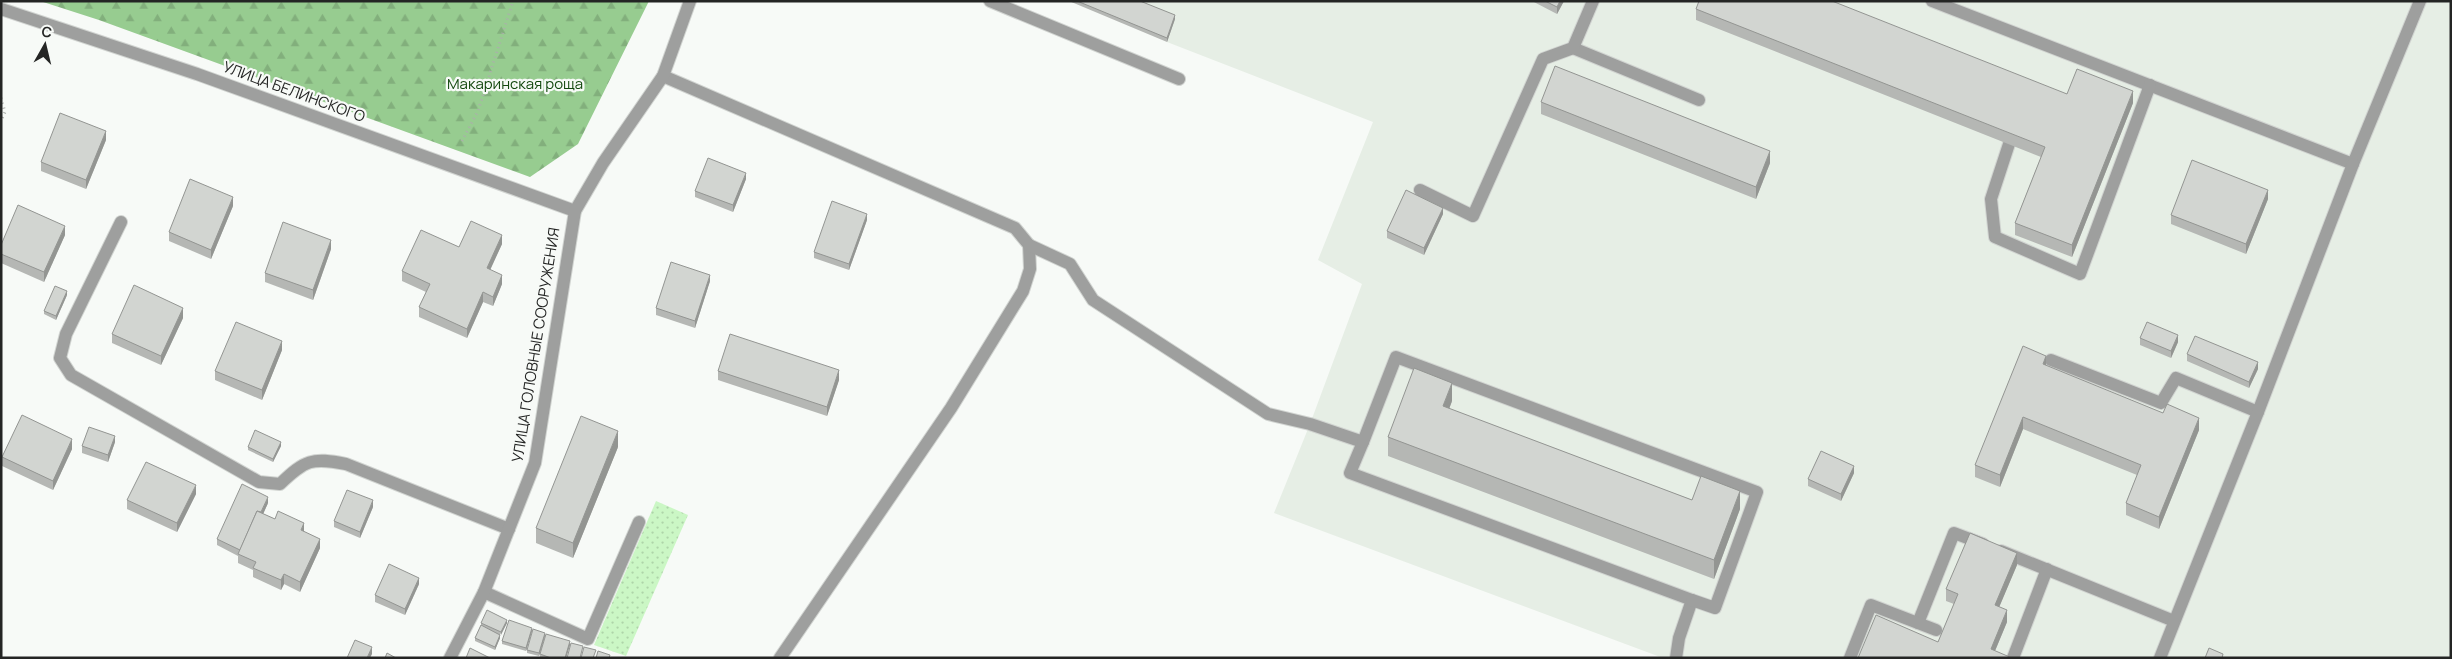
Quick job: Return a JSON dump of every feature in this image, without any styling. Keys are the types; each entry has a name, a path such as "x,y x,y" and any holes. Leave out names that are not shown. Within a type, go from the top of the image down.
{"street":[{"path":"690,1 663,76 1014,228 1029,245 1070,264 1093,300 1268,414 1363,442"},
{"path":"990,1 1179,79"},
{"path":"1573,48 1593,1"},
{"path":"1932,1 2353,164"},
{"path":"2160,658 2258,412 2353,164 2420,1"},
{"name":"УЛИЦА БЕЛИНСКОГО","path":"1,8 198,74 575,211"},
{"path":"1420,190 1473,216 1543,59 1573,48 1699,100"},
{"name":"УЛИЦА ГОЛОВНЫЕ СООРУЖЕНИЯ","path":"450,658 484,592 535,463 575,211 603,163 663,76"},
{"path":"2010,144 1991,199 1996,237 2080,274 2150,85"},
{"path":"121,222 66,334 60,358 71,375 259,482 280,484 299,466 323,459 346,464 509,529"},
{"path":"780,658 951,408 1018,300 1030,269 1029,245"},
{"path":"1396,357 1757,492 1715,608 1350,473 1363,442 1396,357"},
{"path":"2051,360 2161,402 2176,378 2258,412"},
{"path":"484,592 588,639 639,522"},
{"path":"1918,623 1954,533 2174,621"},
{"path":"2012,658 2047,569"},
{"path":"1676,658 1679,638 1692,600"},
{"path":"1850,658 1871,605 1936,630"}],"path":[{"path":"462,141 478,111 513,1"},
{"path":"1,98 5,112 1,121"}],"shaded area":[{"path":"1132,1 2445,1 2451,4 2451,658 1663,658 1274,513 1310,424 1362,284 1318,260 1373,122 1167,42 1174,19"}],"green space":[{"name":"Макаринская роща","path":"40,1 649,1 578,144 530,177 99,20"},
{"path":"656,501 688,515 626,656 594,645"}],"building":[{"path":"1077,1 1140,1 1175,15 1167,38"},
{"path":"1545,1 1560,1 1557,7"},
{"path":"1699,1 1832,1 2067,94 2077,69 2133,91 2072,245 2015,223 2045,147 1696,9"},
{"path":"1555,66 1770,151 1756,187 1541,102"},
{"path":"60,113 106,131 86,180 41,162"},
{"path":"708,158 746,173 733,205 695,191"},
{"path":"2192,160 2268,190 2246,244 2171,215"},
{"path":"190,179 233,197 211,250 169,232"},
{"path":"1406,190 1443,208 1424,248 1387,231"},
{"path":"832,201 867,214 849,264 814,252"},
{"path":"18,205 65,226 44,272 1,254 1,245"},
{"path":"471,221 502,235 487,268 502,275 493,297 483,292 467,329 419,307 430,284 402,271 421,230 459,247"},
{"path":"283,222 331,240 313,290 265,273"},
{"path":"671,262 710,275 695,321 656,308"},
{"path":"134,285 183,308 161,356 112,334"},
{"path":"55,286 67,291 56,316 44,311"},
{"path":"236,322 282,341 262,390 215,371"},
{"path":"2147,322 2178,335 2171,351 2140,338"},
{"path":"730,334 839,370 827,407 718,371"},
{"path":"2195,336 2258,362 2249,382 2187,354"},
{"path":"2023,346 2046,356 2043,364 2163,413 2167,404 2199,418 2159,517 2126,503 2141,465 2023,417 2000,475 1975,465"},
{"path":"1414,368 1452,383 1443,406 1692,500 1701,476 1740,491 1714,560 1388,437"},
{"path":"22,415 72,439 53,481 2,457"},
{"path":"581,416 618,431 573,543 536,528"},
{"path":"89,427 115,436 108,455 82,446"},
{"path":"255,430 281,442 273,459 248,447"},
{"path":"1821,451 1854,466 1841,494 1808,479"},
{"path":"146,462 196,485 177,523 127,500"},
{"path":"242,484 268,497 261,512 257,511 240,550 217,539"},
{"path":"347,490 373,500 360,532 334,521"},
{"path":"257,511 275,519 278,511 304,523 301,530 320,539 300,582 284,574 281,580 253,568 256,562 238,554"},
{"path":"1970,533 2017,553 1995,605 2007,610 1991,649 2012,658 1858,658 1876,615 1938,642 1958,594 1946,589"},
{"path":"389,564 419,578 405,609 375,595"},
{"path":"487,610 507,620 501,632 481,623"},
{"path":"509,620 532,628 526,648 502,641"},
{"path":"481,625 500,635 495,647 475,638"},
{"path":"533,629 545,633 539,653 527,650"},
{"path":"546,634 570,641 565,658 551,658 540,654"},
{"path":"355,640 372,647 367,658 347,658"},
{"path":"571,643 583,646 580,658 567,658"},
{"path":"584,647 596,650 593,658 581,658"},
{"path":"470,648 490,658 466,658"},
{"path":"2209,648 2223,654 2222,658 2205,658"},
{"path":"598,651 610,655 609,658 596,658"},
{"path":"387,653 396,658 385,658"}]}
